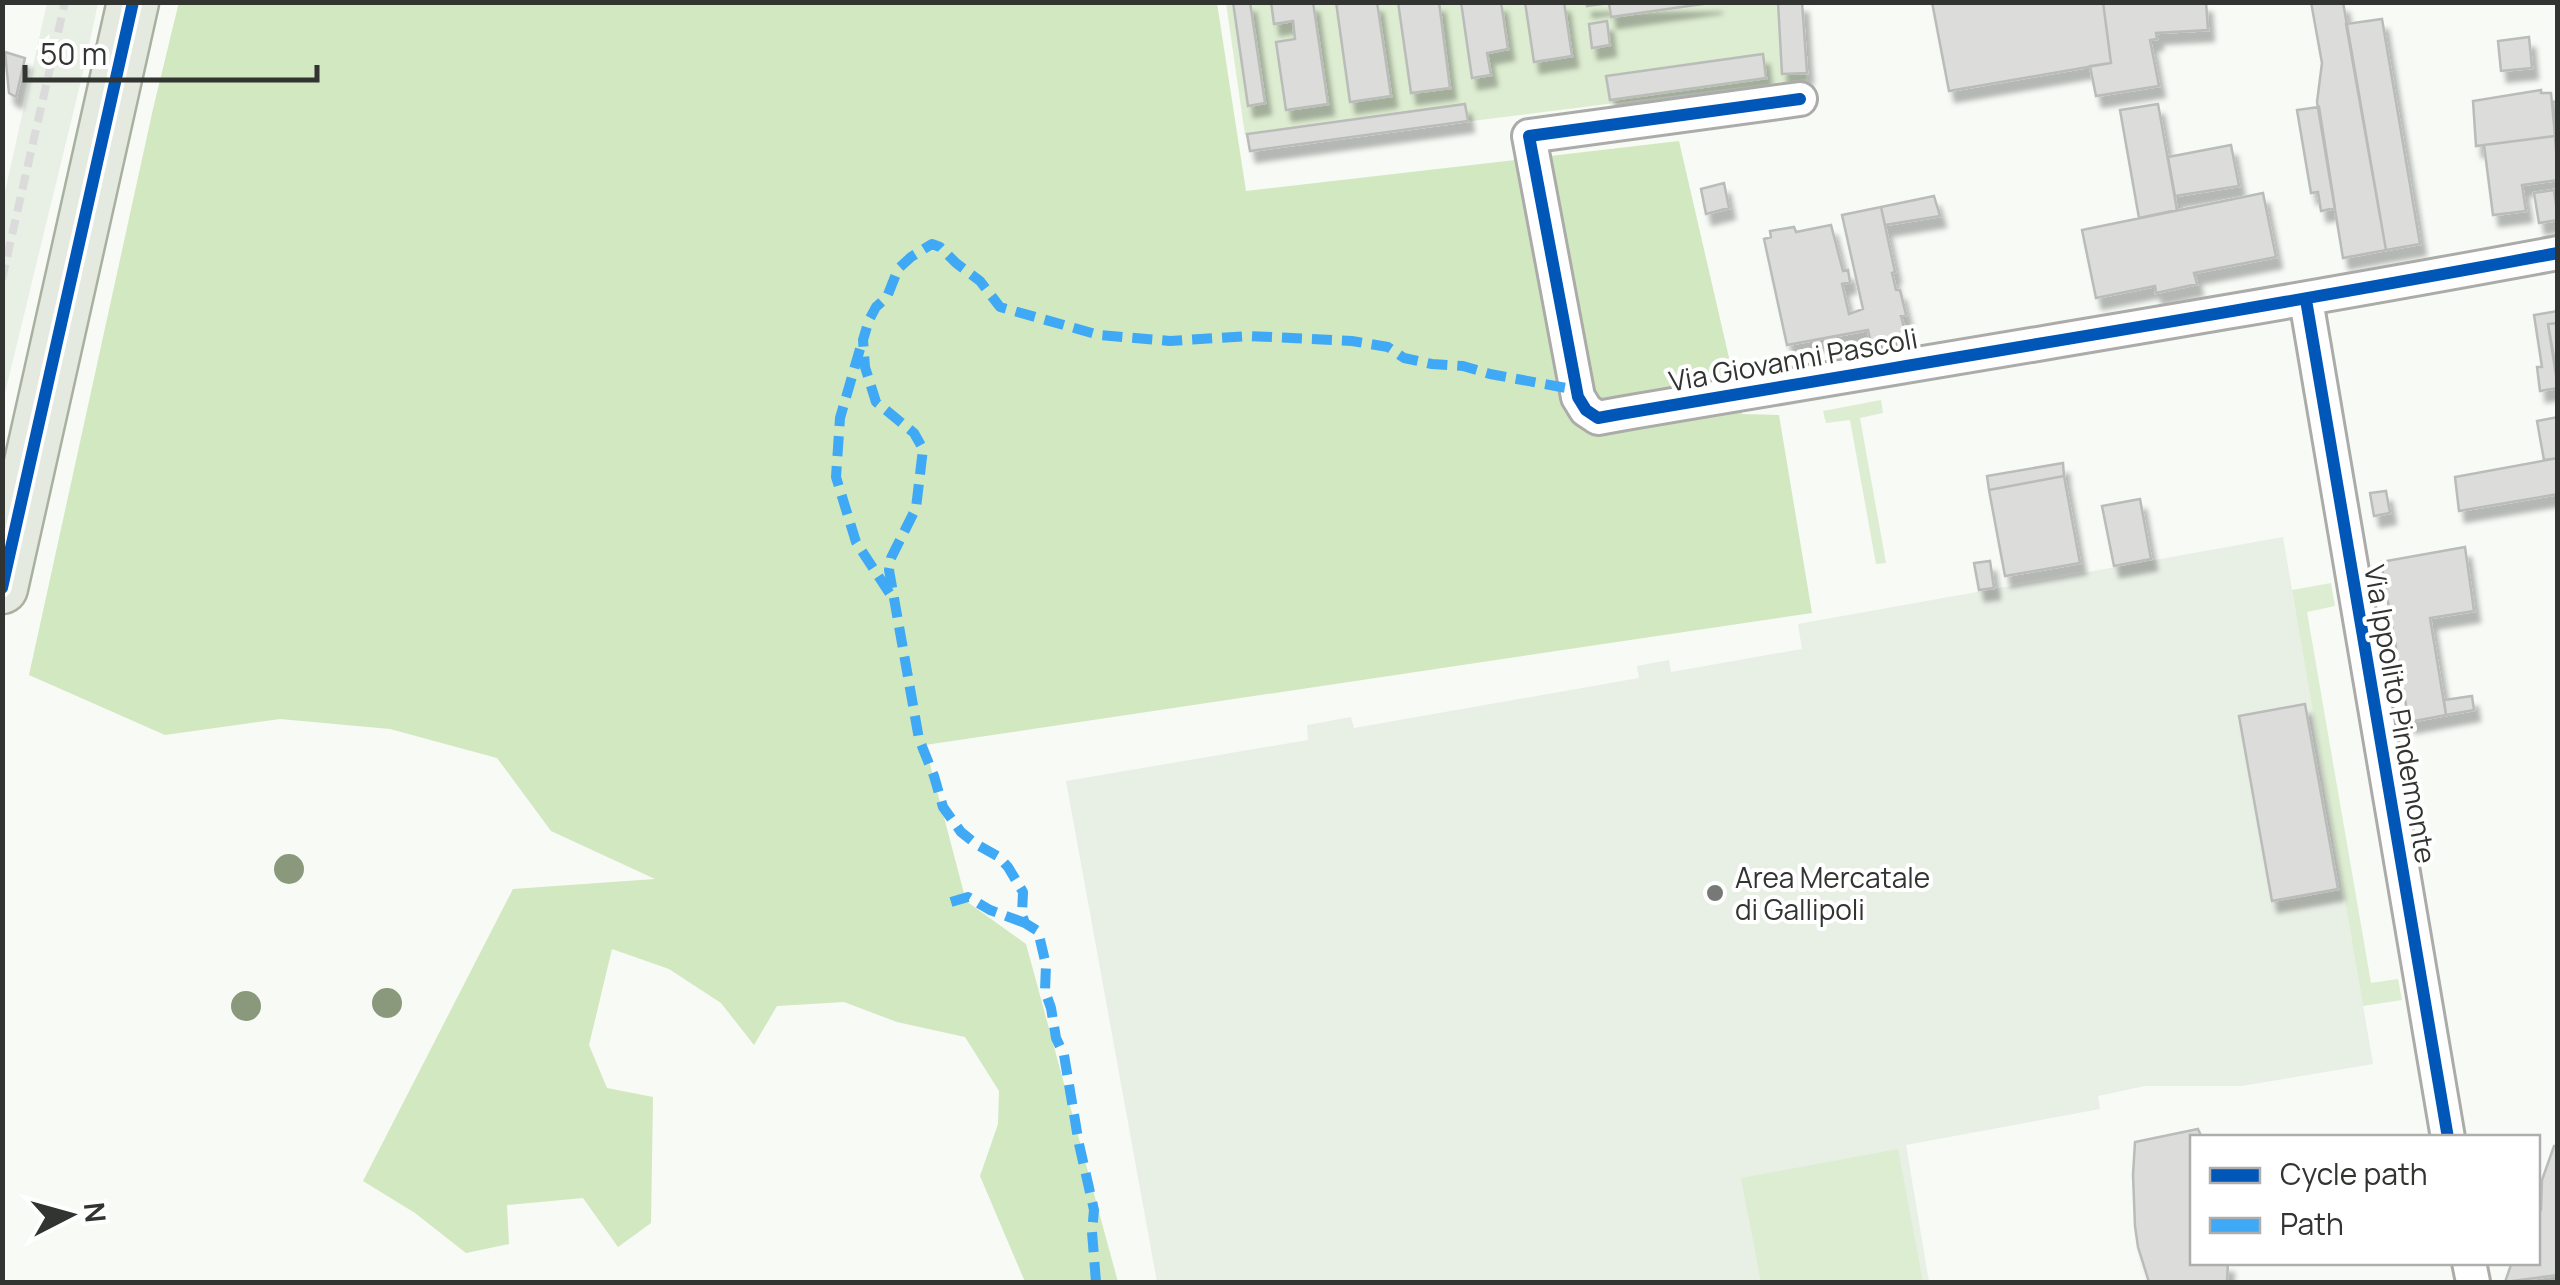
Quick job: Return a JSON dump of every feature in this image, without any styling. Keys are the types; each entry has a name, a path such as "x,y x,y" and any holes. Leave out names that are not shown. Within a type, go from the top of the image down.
{"main road":[{"path":"2,588 133,2"}],"street":[{"name":"Via Giovanni Pascoli","path":"1800,100 1529,136 1578,397 1586,410 1598,418 2558,254"},
{"name":"Via Ippolito Pindemonte","path":"2306,300 2447,1135"}],"shaded area":[{"path":"47,3 98,3 3,401 3,201"},
{"name":"Area Mercatale di Gallipoli","path":"2283,537 2373,1064 2241,1086 2145,1086 2098,1096 2100,1109 1906,1145 1929,1282 1157,1282 1066,781 1308,740 1307,725 1351,717 1354,728 1639,678 1637,666 1669,660 1671,672 1802,649 1798,624"}],"green space":[{"path":"179,2 1217,3 1246,191 1679,141 1742,414 1779,415 1812,613 925,745 966,901 1026,944 1118,1282 1025,1282 980,1176 998,1124 999,1091 965,1037 897,1022 844,1002 777,1006 754,1045 721,1003 669,969 612,949 589,1045 607,1088 653,1097 651,1223 618,1247 583,1198 507,1205 509,1244 466,1253 415,1213 363,1181 513,889 655,879 551,831 497,758 390,729 280,719 165,735 29,675"},
{"path":"1226,3 1802,3 1806,79 1464,122 1463,106 1245,135"},
{"path":"1881,400 1883,413 1860,418 1886,563 1876,564 1850,420 1826,423 1823,411"},
{"path":"2331,583 2335,606 2307,612 2371,983 2398,979 2402,1000 2363,1006 2292,590"},
{"path":"1898,1149 1923,1282 1761,1282 1741,1178"}],"building":[{"path":"1233,2 1250,2 1265,103 1248,106"},
{"path":"1271,2 1313,2 1328,104 1286,110 1276,42 1295,39 1293,21 1274,24"},
{"path":"1336,2 1377,2 1391,96 1350,102"},
{"path":"1398,2 1439,2 1450,88 1411,93"},
{"path":"1461,2 1501,2 1508,49 1487,53 1491,75 1472,78"},
{"path":"1525,2 1564,2 1572,56 1534,62"},
{"path":"1586,2 1717,2 1611,17 1609,3 1587,6"},
{"path":"1778,2 1802,2 1807,73 1782,74"},
{"path":"1932,2 2103,2 2111,63 1949,91"},
{"path":"2103,2 2206,2 2208,30 2156,33 2157,39 2150,40 2159,86 2096,96 2090,66 2111,63"},
{"path":"2311,2 2343,2 2386,250 2343,258 2317,102 2322,63"},
{"path":"2382,19 2420,244 2386,250 2346,24"},
{"path":"1607,21 1610,45 1592,48 1589,24"},
{"path":"2529,37 2532,68 2501,71 2498,41"},
{"path":"5,52 25,58 16,97 9,93"},
{"path":"1763,54 1766,78 1610,100 1606,76"},
{"path":"2541,90 2551,93 2555,136 2476,146 2473,101"},
{"path":"2558,101 2558,155 2553,102"},
{"path":"1465,104 1468,121 1250,151 1247,134"},
{"path":"2158,104 2177,210 2139,218 2120,110"},
{"path":"2319,107 2335,208 2321,211 2318,192 2311,193 2297,110"},
{"path":"2555,136 2558,180 2522,185 2526,211 2493,215 2484,145"},
{"path":"2231,145 2239,186 2175,196 2168,157"},
{"path":"1724,183 1729,208 1706,214 1701,189"},
{"path":"2554,190 2558,220 2539,223 2534,193"},
{"path":"2263,193 2276,257 2194,273 2197,284 2156,293 2155,286 2096,298 2082,230"},
{"path":"1934,196 1940,216 1885,225 1881,207"},
{"path":"1881,207 1895,272 1892,273 1906,315 1901,316 1906,335 1871,343 1868,330 1787,345 1764,239 1771,237 1770,231 1794,227 1796,232 1831,225 1843,271 1848,270 1850,282 1842,284 1849,314 1863,309 1842,215"},
{"path":"2558,311 2558,323 2548,324 2558,388 2540,391 2537,367 2542,367 2534,315"},
{"path":"2558,323 2558,380 2548,324"},
{"path":"2558,417 2558,458 2544,460 2537,421"},
{"path":"2558,458 2558,494 2459,511 2455,477"},
{"path":"2063,463 2064,476 1989,490 1987,476"},
{"path":"2064,476 2080,563 2005,576 1989,490"},
{"path":"2386,491 2390,513 2374,516 2370,493"},
{"path":"2140,499 2151,559 2114,566 2102,506"},
{"path":"2465,547 2474,611 2430,618 2446,715 2409,722 2381,562"},
{"path":"1990,561 1994,588 1979,590 1974,563"},
{"path":"2472,696 2474,710 2446,715 2444,700"},
{"path":"2305,704 2338,889 2272,901 2239,716"},
{"path":"2198,1129 2201,1135 2190,1135 2190,1265 2228,1265 2227,1282 2149,1282 2135,1226 2135,1142"},
{"path":"2554,1146 2558,1146 2558,1275 2505,1282 2511,1265 2540,1265 2542,1180"}],"railway":[{"path":"2,279 65,2"}],"marked path":[{"path":"1096,1282 1094,1210 1064,1055 1045,991 1046,965 1038,931 1025,923 1023,892 1008,867 961,832 943,807 919,739 889,570 916,508 923,449 914,433 876,402 865,367 863,340 876,307 887,297 898,269 932,244 980,281 1000,307 1099,335 1170,341 1249,336 1352,341 1388,347 1404,358 1577,390"},
{"path":"860,349 840,418 836,477 856,542 892,597"},
{"path":"951,902 968,897 1025,923"}],"cycle path":[{"path":"2,588 133,2"},
{"path":"1800,99 1529,136 1578,397 1586,410 1598,418 2558,253"},
{"path":"2306,300 2447,1135"}],"place":[{"name":"Area Mercatale di Gallipoli","path":"1715,893"}]}
